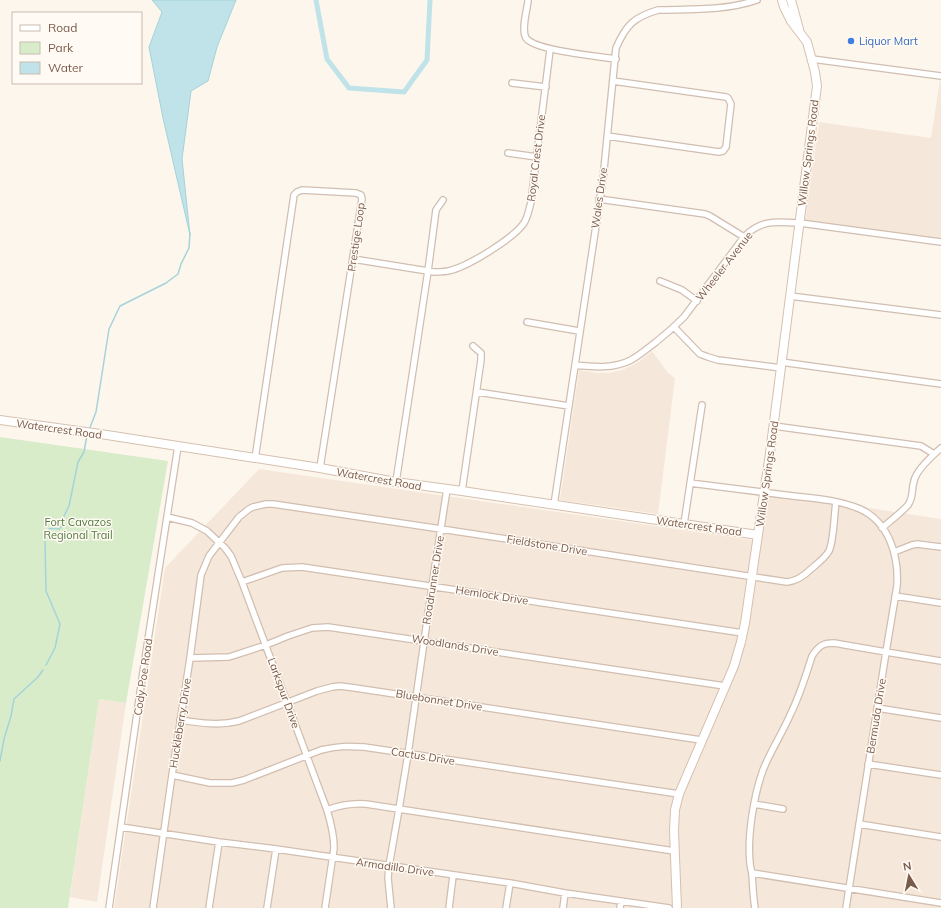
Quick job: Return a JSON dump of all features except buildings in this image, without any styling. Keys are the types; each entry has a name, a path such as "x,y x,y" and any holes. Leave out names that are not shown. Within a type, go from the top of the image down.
{"street":[{"name":"Wales Drive","path":"554,505 608,136 616,48 629,25 638,18 658,10 720,8 757,0"},
{"name":"Willow Springs Road","path":"677,908 674,851 675,810 679,794 734,666 743,633 774,426 816,86 815,72 807,42 791,21 782,0"},
{"name":"Willow Springs Road","path":"791,0 800,32"},
{"path":"528,1 524,30 526,38 533,44 550,50 616,59"},
{"name":"Royal Crest Drive","path":"353,259 441,272 469,263 494,248 518,230 525,222 531,202 550,50"},
{"path":"812,59 941,76"},
{"path":"608,136 719,152 723,151 726,147 731,104 726,97 613,81"},
{"path":"512,83 546,87"},
{"path":"508,153 537,157"},
{"name":"Prestige Loop","path":"255,458 294,195 302,190 356,192 361,195 362,199 320,468"},
{"path":"599,199 705,214 744,238"},
{"path":"396,482 436,210 442,200"},
{"name":"Wheeler Avenue","path":"575,365 589,367 613,366 630,361 674,327 697,300 744,238 754,228 765,224 778,222 800,224 941,242"},
{"path":"660,281 682,290 697,300"},
{"path":"790,296 941,315"},
{"path":"527,322 579,331"},
{"path":"674,327 700,354 718,360 781,365 941,384"},
{"path":"462,491 481,360 481,353 473,346"},
{"path":"477,392 569,406"},
{"path":"684,524 702,405"},
{"name":"Watercrest Road","path":"0,420 320,468 396,482 758,535"},
{"path":"774,426 921,446 934,454"},
{"name":"Cody Poe Road","path":"109,908 143,672 178,446"},
{"path":"882,528 907,506 912,497 916,475 941,448"},
{"name":"Bermuda Drive","path":"690,483 836,502 855,507 876,520 892,544 896,561 897,578 895,596 846,908"},
{"name":"Roadrunner Drive","path":"391,908 388,878 389,866 408,754 447,489"},
{"name":"Fieldstone Drive","path":"220,543 240,517 249,509 266,504 273,504 787,582 799,579 806,575 828,553 833,531 836,502"},
{"name":"Larkspur Drive","path":"167,517 192,524 207,531 225,548 231,556 242,582 334,832 333,858 325,908"},
{"name":"Huckleberry Drive","path":"153,908 201,575 209,556 220,543"},
{"path":"894,552 918,544 941,547"},
{"name":"Hemlock Drive","path":"242,582 282,568 302,567 743,633"},
{"path":"895,596 941,603"},
{"name":"Woodlands Drive","path":"190,658 229,657 312,628 328,627 725,686"},
{"path":"755,908 750,849 754,804 758,786 764,768 791,713 812,656 817,648 827,643 834,643 941,661"},
{"name":"Bluebonnet Drive","path":"180,720 202,724 228,724 317,691 340,686 702,740"},
{"path":"877,708 941,718"},
{"name":"Cactus Drive","path":"172,775 210,783 232,783 244,780 306,755 321,750 342,746 364,747 679,794"},
{"path":"868,764 941,775"},
{"path":"327,810 341,805 357,803 674,851"},
{"path":"754,804 783,809"},
{"path":"859,824 941,837"},
{"name":"Armadillo Drive","path":"121,827 510,883 565,893 670,908"},
{"path":"209,908 219,842"},
{"path":"267,908 276,849"},
{"path":"752,873 941,903"},
{"path":"449,908 453,876"},
{"path":"506,908 510,883"},
{"path":"563,908 565,893"},
{"path":"620,908 621,901"}],"shaded area":[{"path":"940,80 941,240 805,221 819,122 931,138"},
{"path":"652,351 668,373 675,378 658,514 560,500 579,370 609,373 622,370 639,362"},
{"path":"259,469 752,540 764,492 941,519 941,908 114,908 165,568"},
{"path":"99,699 126,703 97,902 70,897"}],"green space":[{"name":"Fort Cavazos Regional Trail","path":"0,437 168,461 126,703 99,699 68,908 0,908"}],"water":[{"path":"152,0 236,0 217,47 208,81 191,91 182,159 190,235 163,118 149,47 162,12"}],"waterway":[{"path":"316,0 327,59 349,88 404,92 427,60 430,0"},
{"path":"89,430 96,412 109,329 120,306 166,283 178,274 189,248 190,233"},
{"path":"46,665 55,648 60,624 46,591 45,540 49,529 59,529 62,526 64,516 69,506 78,462 84,452 87,435"},
{"path":"0,761 14,699 38,677 43,670"}],"place":[{"name":"Liquor Mart","path":"851,41"}]}
